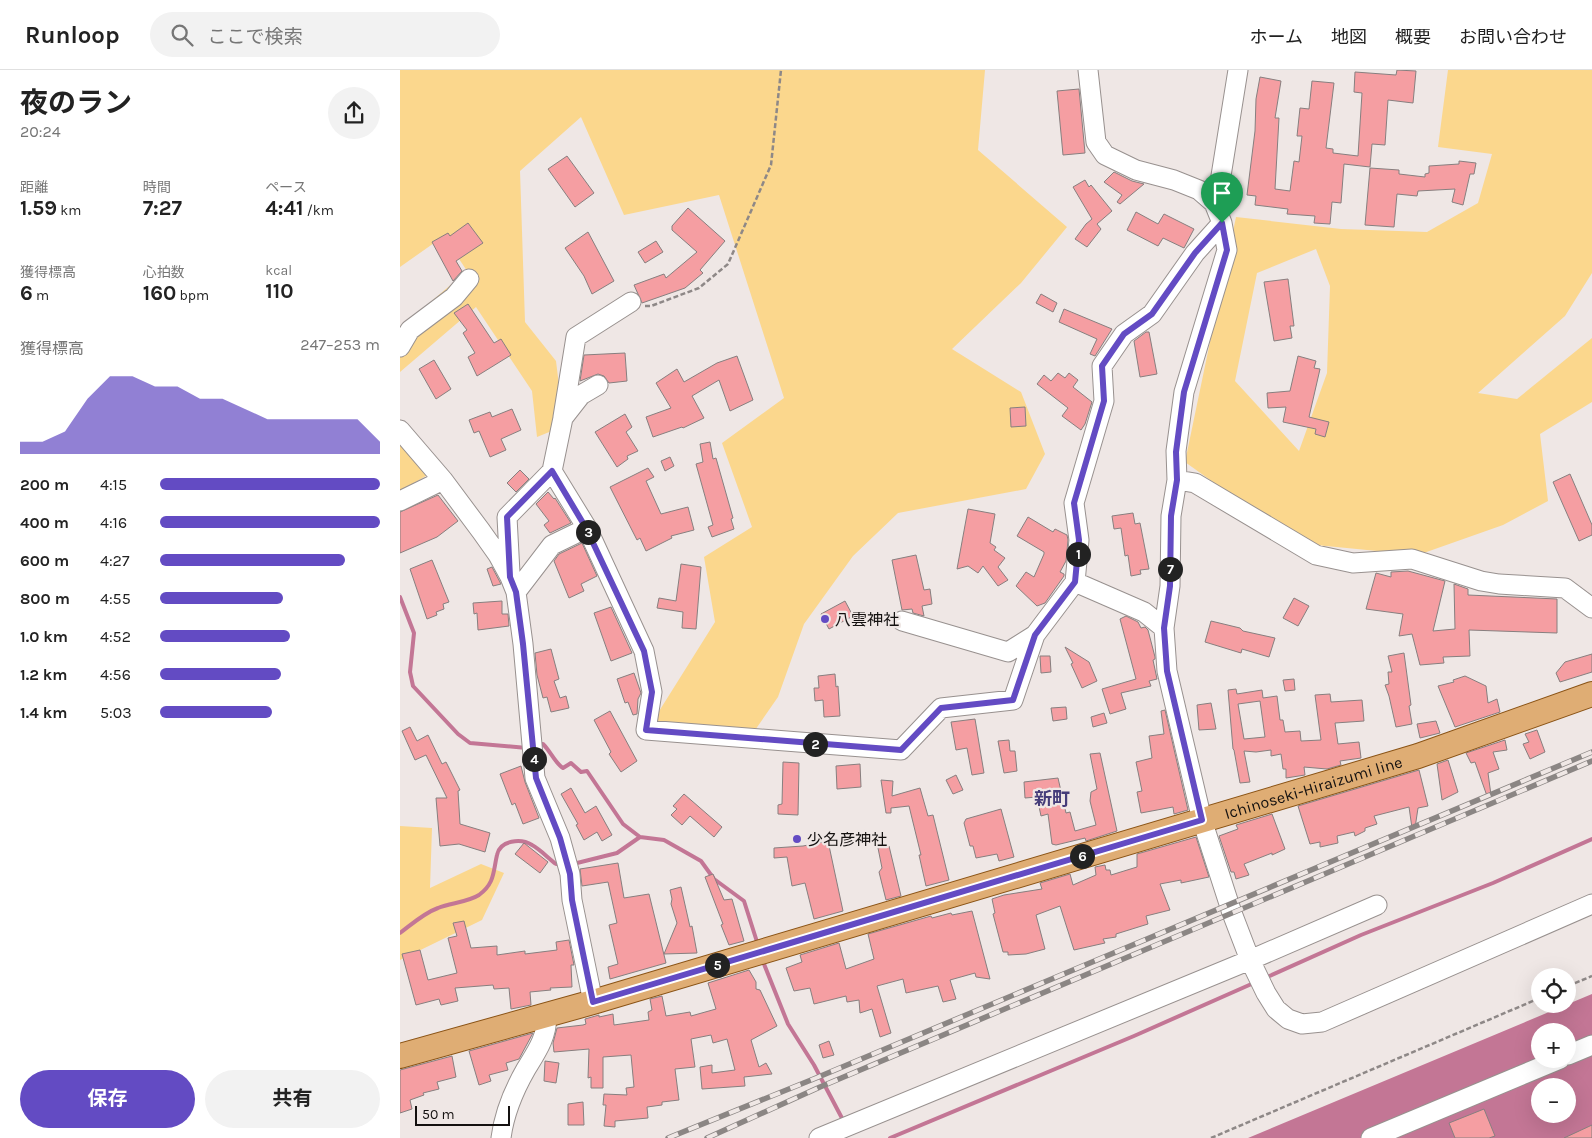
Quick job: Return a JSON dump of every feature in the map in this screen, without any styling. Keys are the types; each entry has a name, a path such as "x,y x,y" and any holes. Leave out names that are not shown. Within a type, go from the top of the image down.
{"main road":[{"name":"Ichinoseki-Hiraizumi line","path":"400,1056 547,1016 1418,756 1592,694"}],"street":[{"path":"1088,70 1096,142 1105,155 1136,170 1174,180 1199,190 1214,203 1222,223 1227,250 1184,392 1176,452 1177,480 1171,516 1170,586 1164,628 1167,671 1202,820 1232,913 1266,993 1276,1009 1288,1019 1302,1024 1322,1022 1592,904"},
{"path":"1214,203 1220,182 1238,70"},
{"path":"552,471 586,528 644,651 652,692 646,730 901,750 941,708 1013,700 1035,635 1075,582 1079,540 1074,503 1104,401 1102,366 1124,334 1152,314 1195,253 1222,223"},
{"path":"400,347 410,330 454,297 469,279"},
{"path":"593,1002 572,900 568,865 560,838 536,778 523,644 513,584 507,517 552,471 576,337 629,304"},
{"path":"563,418 581,395 598,385"},
{"path":"400,430 443,480 498,555 513,584"},
{"path":"400,501 443,480"},
{"path":"1177,480 1195,483 1316,555 1353,563 1412,559 1482,581 1498,584 1565,588 1592,608"},
{"path":"513,584 552,545 586,528"},
{"path":"1075,582 1144,612 1164,628"},
{"path":"902,621 1008,652 1035,635"},
{"path":"826,1135 1253,966 1377,905"},
{"path":"501,1138 506,1112 526,1069 544,1038 547,1016"},
{"path":"1576,1052 1592,1045"},
{"path":"1372,1138 1539,1068"}],"path":[{"path":"629,304 651,306 699,288 728,264 771,165 781,70"},
{"path":"1576,983 1592,976"},
{"path":"1211,1138 1531,1002"}],"shaded area":[{"path":"400,70 985,70 978,150 1067,227 1021,283 952,349 1021,392 1045,454 1026,489 898,513 853,556 804,624 778,697 744,746 651,724 715,622 704,557 752,527 722,443 784,398 719,195 624,215 581,117 520,171 525,322 556,361 564,426 537,437 532,391 476,307 400,372 400,328 467,271 444,236 400,267"},
{"path":"1448,70 1592,70 1592,273 1565,316 1478,393 1517,399 1592,338 1592,402 1540,434 1548,501 1503,525 1418,555 1316,545 1248,507 1185,462 1236,217 1341,229 1427,232 1478,203 1492,154 1438,147","holes":["1316,249 1330,286 1327,373 1299,451 1235,381 1257,273"]},
{"path":"400,438 431,473 400,491"},
{"path":"400,826 432,828 430,888 481,864 504,873 482,920 400,960"},
{"path":"1592,994 1592,1138 1248,1138 1547,1013 1576,1013 1576,1001"}],"building":[{"path":"1397,70 1416,71 1413,103 1388,100 1385,145 1372,144 1370,167 1344,164 1341,203 1332,202 1330,224 1314,223 1315,216 1287,214 1288,209 1255,205 1256,196 1247,195 1255,131 1256,99 1260,77 1281,81 1275,118 1279,118 1275,189 1290,191 1294,161 1299,162 1302,136 1297,136 1300,108 1309,109 1312,81 1334,83 1326,148 1333,149 1333,153 1358,156 1362,93 1354,92 1355,72 1396,75"},
{"path":"1079,89 1085,153 1063,155 1057,91"},
{"path":"567,156 594,193 575,207 548,169"},
{"path":"1459,161 1476,163 1474,174 1470,174 1463,205 1452,202 1455,189 1418,191 1417,196 1397,194 1394,227 1365,225 1370,168 1399,170 1399,174 1425,177 1425,174 1429,173 1429,166 1459,164"},
{"path":"1114,172 1132,181 1144,184 1120,204 1117,202 1122,195 1104,182"},
{"path":"1085,180 1089,187 1091,185 1112,211 1097,224 1101,229 1087,247 1075,239 1092,219 1073,187"},
{"path":"688,208 725,241 700,270 703,273 685,288 642,303 634,285 664,274 666,278 697,252 672,230 672,226"},
{"path":"1136,212 1158,224 1164,214 1194,229 1184,248 1163,238 1158,246 1127,230"},
{"path":"468,223 483,243 456,261 462,271 453,281 432,242 448,233 450,236"},
{"path":"588,232 614,281 592,294 584,276 565,248"},
{"path":"656,241 663,252 645,263 638,252"},
{"path":"1288,279 1294,326 1290,326 1292,338 1274,341 1264,282"},
{"path":"1041,294 1057,303 1053,312 1036,303"},
{"path":"468,304 494,343 501,339 511,355 477,376 468,357 475,353 463,333 467,330 454,313"},
{"path":"1064,309 1112,329 1095,356 1090,354 1097,339 1059,322"},
{"path":"1146,332 1149,332 1157,374 1140,377 1134,341"},
{"path":"625,353 627,381 609,383 604,376 598,374 580,381 584,355"},
{"path":"737,356 753,400 730,411 719,380 692,396 704,418 683,428 653,437 646,417 671,408 656,383 677,369 684,382 717,363"},
{"path":"1298,356 1316,361 1314,368 1320,369 1309,417 1329,422 1325,437 1315,434 1316,429 1283,422 1286,407 1268,408 1267,393 1290,391"},
{"path":"434,360 451,389 436,399 419,369"},
{"path":"1058,373 1065,378 1069,373 1078,380 1073,387 1092,402 1085,424 1081,430 1062,416 1068,408 1037,384 1044,375 1051,381"},
{"path":"1025,407 1026,426 1011,427 1010,408"},
{"path":"512,409 521,430 501,439 506,450 490,457 479,431 474,433 469,420 490,412 492,417"},
{"path":"625,414 632,427 626,432 638,451 627,456 628,459 617,467 595,432"},
{"path":"710,442 713,459 716,458 733,518 731,519 734,529 712,537 708,527 713,525 696,464 703,462 700,444"},
{"path":"670,457 674,466 665,471 661,461"},
{"path":"648,468 654,477 646,481 661,514 688,507 694,530 671,536 672,538 646,551 640,538 637,540 610,487"},
{"path":"520,470 529,479 516,492 507,483"},
{"path":"1570,474 1592,525 1592,535 1579,541 1553,482"},
{"path":"548,492 555,498 571,523 550,533 544,525 549,521 536,504"},
{"path":"438,495 458,521 437,537 400,553 400,512"},
{"path":"968,509 995,514 990,543 996,547 994,550 1005,558 998,567 1008,580 998,586 983,566 978,573 968,566 957,569"},
{"path":"1133,513 1135,524 1140,523 1149,569 1140,570 1141,574 1131,576 1128,555 1125,556 1121,528 1114,529 1112,516"},
{"path":"1028,517 1053,532 1055,529 1067,535 1068,540 1066,561 1060,572 1064,576 1045,603 1037,606 1016,586 1026,572 1034,577 1044,554 1044,552 1017,536"},
{"path":"582,543 597,576 581,584 584,591 569,598 554,561 559,554"},
{"path":"916,555 924,590 930,589 932,604 922,606 924,616 913,613 912,609 902,610 892,560"},
{"path":"432,560 449,602 443,604 444,609 436,612 437,615 427,619 410,569"},
{"path":"681,564 701,567 696,629 682,628 683,612 657,608 659,598 676,601"},
{"path":"492,567 501,584 493,586 487,569"},
{"path":"1408,571 1445,581 1433,631 1455,629 1454,584 1468,589 1468,595 1557,599 1557,633 1469,630 1470,656 1443,657 1444,663 1420,665 1412,634 1399,636 1403,614 1366,609 1376,573 1391,577 1391,572"},
{"path":"1294,598 1309,606 1298,626 1283,618"},
{"path":"502,601 502,614 508,614 509,626 478,630 477,613 474,614 473,603"},
{"path":"845,601 853,616 829,629 821,614"},
{"path":"611,607 632,653 611,661 594,613"},
{"path":"1126,616 1138,622 1141,628 1145,627 1148,630 1155,657 1153,660 1157,679 1149,681 1151,686 1121,693 1126,709 1110,714 1102,689 1136,679 1120,619"},
{"path":"1211,621 1275,638 1269,657 1242,649 1241,653 1205,642"},
{"path":"1065,647 1089,662 1097,681 1082,688"},
{"path":"551,649 559,679 554,681 560,698 566,696 569,708 551,712 547,697 543,698 537,675 535,653"},
{"path":"1404,653 1412,724 1396,727 1385,685 1389,684 1388,672 1392,672 1388,656"},
{"path":"1592,654 1592,672 1560,682 1556,673 1565,662"},
{"path":"1040,656 1050,656 1051,672 1041,673"},
{"path":"634,673 641,693 638,699 637,714 633,715 628,702 625,703 617,679"},
{"path":"835,674 836,687 838,686 840,716 824,717 823,700 815,701 814,688 819,688 818,676"},
{"path":"1465,676 1486,686 1488,703 1497,699 1500,712 1455,727 1438,686 1454,682 1453,680"},
{"path":"1294,679 1295,690 1285,691 1283,680"},
{"path":"1236,689 1237,694 1262,690 1263,698 1277,696 1280,720 1283,720 1285,732 1300,731 1301,741 1321,740 1315,695 1330,694 1331,702 1362,700 1364,721 1335,723 1338,744 1359,742 1361,758 1340,761 1341,765 1327,769 1304,767 1305,775 1286,778 1286,769 1283,769 1281,754 1271,756 1271,750 1244,751 1250,782 1240,783 1233,749 1228,690","holes":["1260,701 1265,737 1244,739 1238,704"]},
{"path":"1211,703 1216,729 1199,730 1197,705"},
{"path":"1066,707 1067,719 1053,721 1051,708"},
{"path":"1165,710 1188,810 1174,814 1173,807 1141,813 1137,792 1142,791 1136,762 1152,758 1149,736 1164,734 1161,711"},
{"path":"610,711 637,761 621,772 609,754 611,752 594,720"},
{"path":"1104,713 1107,723 1093,727 1091,717"},
{"path":"975,719 984,773 972,775 967,748 956,750 951,722"},
{"path":"1436,721 1440,733 1420,738 1417,724"},
{"path":"410,727 417,741 428,735 442,764 446,762 460,790 458,791 460,824 490,833 485,852 459,844 440,846 436,798 447,798 426,755 415,760 402,731"},
{"path":"1537,730 1545,752 1530,759 1523,744 1529,742 1525,734"},
{"path":"1009,740 1010,751 1015,751 1017,771 1004,773 998,741"},
{"path":"1505,740 1507,750 1493,752 1499,769 1488,773 1491,795 1487,796 1475,762 1471,763 1466,753"},
{"path":"1100,753 1117,831 1086,841 1085,838 1056,845 1052,844 1048,814 1041,816 1037,797 1025,798 1024,782 1058,778 1066,813 1070,812 1075,831 1096,825 1090,801 1091,792 1097,789 1090,754"},
{"path":"1448,760 1458,792 1442,800 1437,764"},
{"path":"783,762 799,763 798,815 778,814 778,805 782,804"},
{"path":"860,764 861,787 837,789 836,766"},
{"path":"521,766 539,818 523,824 515,803 512,805 500,774"},
{"path":"1419,770 1428,806 1418,808 1415,828 1412,828 1409,807 1374,816 1377,824 1365,828 1365,831 1355,836 1354,832 1337,836 1338,843 1320,847 1320,842 1310,844 1298,806"},
{"path":"956,775 963,790 953,794 946,780"},
{"path":"881,780 893,781 892,796 920,788 928,816 933,815 949,880 926,886 919,855 921,855 909,806 891,808 891,813 886,813"},
{"path":"571,788 585,813 596,806 612,835 602,841 597,832 584,840 576,825 578,824 561,794"},
{"path":"684,794 722,827 714,837 690,816 682,825 671,815 677,809 673,806"},
{"path":"1001,809 1014,857 999,861 997,854 976,858 973,846 970,846 964,823 966,819"},
{"path":"1272,814 1285,849 1244,864 1249,875 1236,879 1234,872 1231,872 1219,836 1238,829 1236,825"},
{"path":"1196,837 1209,877 1181,883 1181,880 1160,884 1170,910 1146,916 1148,924 1116,934 1116,937 1103,939 1105,943 1074,950 1060,906 1036,915 1045,949 1026,954 1008,955 1008,952 1003,952 993,914 995,913 992,899 1004,895 1042,889 1040,883 1070,874 1073,885 1096,875 1095,867 1105,865 1106,870 1110,870 1111,875 1137,867 1137,854"},
{"path":"828,841 843,911 814,919 805,883 792,886 787,857 774,858 774,848 803,846"},
{"path":"524,843 548,862 540,873 515,854"},
{"path":"889,846 901,896 886,900 879,872 882,868 878,848"},
{"path":"618,863 624,898 649,894 666,963 610,979 608,967 618,964 609,925 617,923 608,882 582,886 580,869"},
{"path":"713,874 724,900 732,899 744,941 729,945 705,877"},
{"path":"681,887 690,927 692,926 697,953 664,954 677,923 671,904 670,890"},
{"path":"972,911 990,979 976,977 975,973 950,980 956,999 943,1002 938,986 906,993 903,979 877,986 891,1033 880,1037 872,1009 860,1013 859,1000 847,1002 846,996 814,1004 810,988 794,991 786,968 802,962 800,955 839,943 846,969 874,959 868,934 931,916 932,918 951,913 952,915"},
{"path":"464,921 471,948 497,946 497,955 525,951 525,954 557,950 556,942 569,940 574,965 571,965 572,987 550,988 551,990 530,992 531,1005 511,1009 509,988 494,989 493,985 455,988 458,1001 441,1005 439,999 416,1005 402,954 420,950 428,980 457,973 448,938 457,936 453,923"},
{"path":"749,970 756,982 756,989 760,990 777,1026 751,1040 759,1067 766,1063 772,1074 744,1077 745,1086 702,1089 700,1067 712,1065 712,1073 735,1070 727,1039 713,1043 711,1035 691,1039 695,1067 675,1069 679,1100 662,1102 662,1105 647,1107 648,1118 615,1121 615,1127 604,1126 606,1105 603,1105 604,1094 627,1095 626,1088 634,1087 631,1055 603,1057 603,1088 591,1088 591,1077 588,1078 589,1049 554,1052 553,1043 557,1028 583,1025 586,1024 585,1019 599,1015 599,1017 613,1014 614,1025 649,1020 648,1012 652,1010 650,999 662,996 666,1016 690,1012 691,1016 716,1009 708,983"},
{"path":"533,1033 519,1059 506,1063 508,1070 489,1075 491,1081 479,1085 469,1051"},
{"path":"829,1041 834,1055 823,1058 819,1045"},
{"path":"452,1056 456,1077 437,1082 439,1089 423,1093 424,1095 410,1100 412,1109 400,1113 400,1070"},
{"path":"545,1061 559,1063 556,1083 544,1081"},
{"path":"583,1102 584,1125 568,1125 568,1104"},
{"path":"1484,1109 1495,1136 1489,1138 1455,1138 1449,1123"},
{"path":"1592,1125 1592,1138 1564,1138"}],"waterway":[{"path":"400,597 414,633 410,672 413,686 458,734 470,743 527,748"},
{"path":"539,745 543,744 563,768 571,763 581,772 587,771 623,824 640,837"},
{"path":"573,864 617,853 640,837 664,840 701,861 714,879 744,901 758,945"},
{"path":"1265,978 1361,935 1493,883 1592,839"},
{"path":"400,933 433,910 470,899 484,891 491,882 499,850 506,843 517,841 527,843 538,849 556,864 561,864"},
{"path":"762,959 788,1024 814,1065 844,1122"},
{"path":"890,1138 1134,1036 1256,982"}],"railway":[{"path":"668,1138 816,1078 1592,752"},
{"path":"707,1138 820,1087 1592,761"}],"place":[{"name":"八雲神社","path":"825,619"},
{"name":"少名彦神社","path":"797,839"}],"district":[{"name":"新町","path":"1052,799"}],"route":[{"path":"1222,223 1227,250 1184,392 1176,452 1177,480 1171,516 1170,586 1164,628 1167,671 1202,820 593,1002 572,900 570,874 560,838 536,778 523,644 516,592 510,577 507,517 552,471 586,528 644,651 652,692 646,730 901,750 941,708 1013,700 1035,635 1075,582 1079,540 1074,503 1104,401 1102,366 1124,334 1152,314 1195,253 1222,223"}]}
